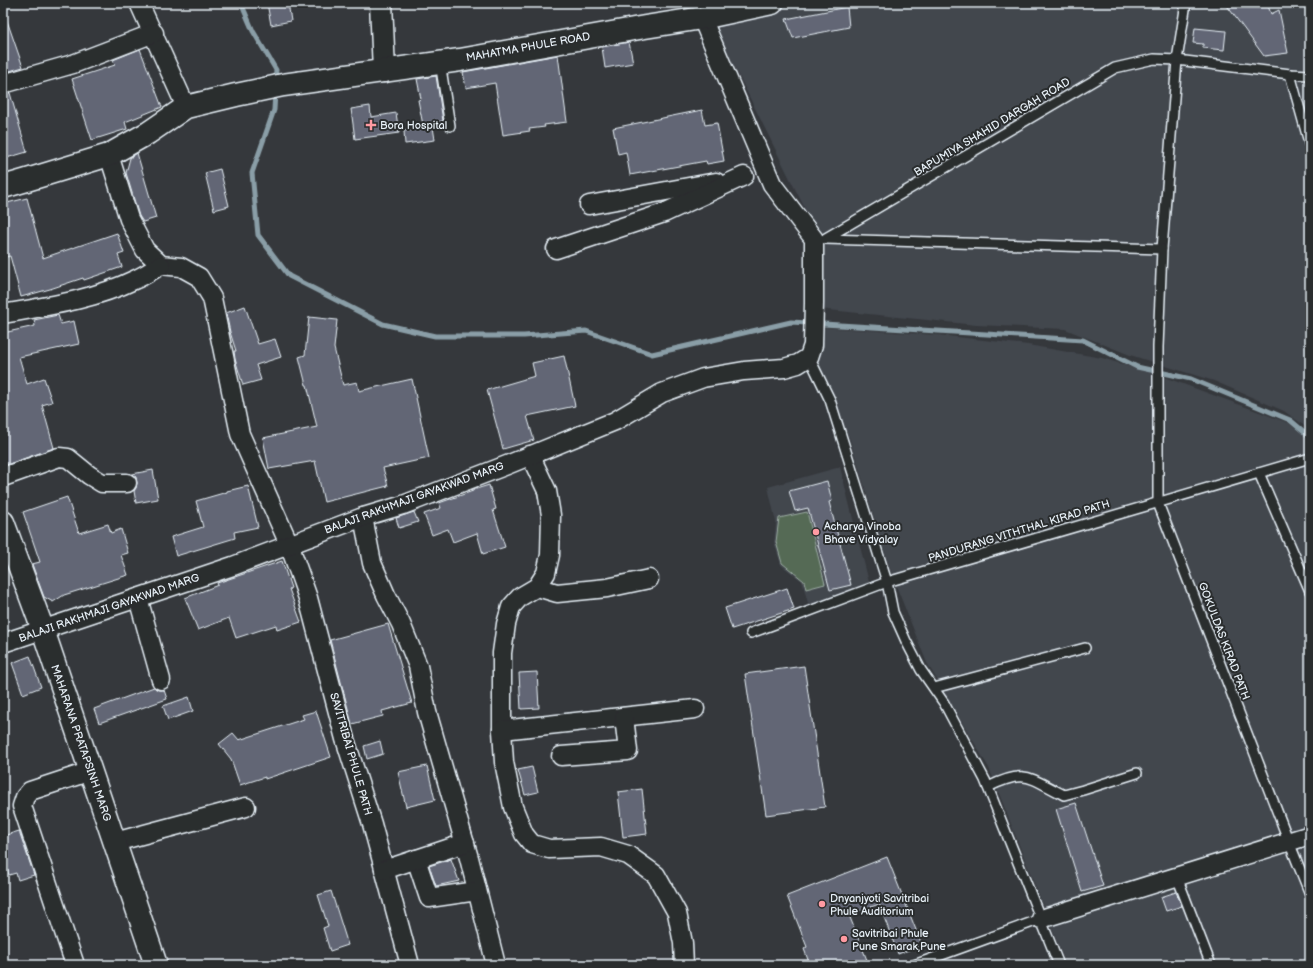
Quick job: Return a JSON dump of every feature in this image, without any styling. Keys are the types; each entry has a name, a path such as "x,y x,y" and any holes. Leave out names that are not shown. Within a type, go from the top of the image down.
{"street":[{"path":"3,187 110,155 148,133 186,107 154,32 139,3"},
{"path":"381,3 384,71"},
{"name":"MAHATMA PHULE ROAD","path":"186,107 283,85 440,62 702,18 772,3"},
{"path":"702,18 772,184 820,239 811,351"},
{"path":"3,84 73,64 154,32"},
{"path":"3,314 65,303 97,294 134,280 161,265 144,250 129,219 110,155"},
{"path":"589,205 767,172"},
{"path":"556,249 664,213 744,176"},
{"name":"SAVITRIBAI PHULE PATH","path":"161,265 181,267 199,277 212,298 240,434 289,544 308,598 345,739 384,870 410,965"},
{"name":"BALAJI RAKHMAJI GAYAKWAD MARG","path":"3,643 233,566 363,517 403,505 615,421 662,393 696,381 744,371 784,368 798,364 811,351"},
{"path":"530,455 547,491 551,514 550,555 546,573 537,587 520,597 512,607 506,624 502,653 502,730 505,770 513,807 524,834 532,844 549,849 601,847 628,855 656,875 677,913 684,965"},
{"path":"3,478 58,457 68,458 89,475 102,483 127,483"},
{"path":"363,517 372,564 401,624 418,666 427,712 465,843 496,965"},
{"name":"MAHARANA PRATAPSINH MARG","path":"5,533 43,630 156,965"},
{"path":"537,587 558,594 607,588 649,579"},
{"path":"138,598 161,680"},
{"path":"502,730 695,709"},
{"path":"561,756 628,750 624,717"},
{"path":"75,965 22,806 24,797 30,791 91,770"},
{"path":"115,842 246,807"},
{"path":"1041,919 1310,835"},
{"path":"384,870 465,843"},
{"path":"416,859 429,898 477,891"}],"lane":[{"name":"GOKULDAS KIRAD PATH","path":"1186,3 1177,60 1162,249 1158,347 1158,503 1310,894"},
{"name":"BAPUMIYA SHAHID DARGAH ROAD","path":"820,239 1115,68 1154,59 1177,60 1290,74 1310,75"},
{"path":"440,62 450,126"},
{"path":"1290,74 1310,146"},
{"path":"820,239 1162,249"},
{"path":"811,351 830,400 888,582 893,612 921,670 944,703 988,787 1058,965"},
{"name":"PANDURANG VITHTHAL KIRAD PATH","path":"751,633 888,582 1310,458"},
{"path":"1259,473 1310,591"},
{"path":"934,688 1085,648"},
{"path":"988,787 1004,779 1019,776 1037,780 1064,795 1137,773"},
{"path":"1177,876 1211,965"},
{"path":"914,965 1041,919"}],"shaded area":[{"path":"794,3 1310,3 1310,430 1284,411 1214,381 1130,355 1065,329 976,325 819,309 822,243 711,20"},
{"path":"820,327 939,335 1028,345 1102,358 1164,377 1289,423 1310,439 1310,965 1066,965 989,768 927,663 891,573 850,440 814,357"},
{"name":"Acharya Vinoba Bhave Vidyalay","path":"840,467 871,590 809,607 802,581 781,565 774,542 776,522 768,487"}],"green space":[{"path":"807,512 825,584 806,589 804,581 782,563 776,542 779,518"}],"building":[{"path":"267,3 288,3 291,21 271,25"},
{"path":"1225,3 1267,3 1271,14 1279,10 1288,53 1264,56"},
{"path":"847,7 849,27 793,38 786,19"},
{"path":"5,15 23,67 3,73 3,16"},
{"path":"1195,28 1226,31 1224,50 1203,48 1203,44 1193,43"},
{"path":"629,42 633,63 605,68 602,47"},
{"path":"140,49 162,107 125,122 127,129 92,140 72,79 115,65 113,60"},
{"path":"558,55 567,122 544,125 545,127 529,129 530,131 503,135 495,83 466,88 463,72"},
{"path":"436,76 443,121 423,125 418,100 421,99 417,79"},
{"path":"10,93 27,152 3,159 3,94"},
{"path":"370,106 371,117 396,113 399,133 355,139 351,109"},
{"path":"702,110 705,125 717,123 724,161 707,164 706,161 630,175 626,152 618,154 613,128"},
{"path":"433,127 435,140 405,144 404,131"},
{"path":"137,153 156,218 143,222 139,216 126,173 130,158"},
{"path":"220,169 229,206 214,210 205,173"},
{"path":"27,198 43,258 117,233 124,253 118,255 122,267 84,280 83,278 21,297 10,256 3,258 3,204"},
{"path":"245,306 258,344 275,339 281,357 256,365 261,380 243,385 235,359 234,351 236,351 226,313"},
{"path":"58,315 61,324 74,321 79,344 19,357 27,384 44,378 52,402 42,405 54,448 6,465 3,454 3,333 35,326 34,320"},
{"path":"309,317 337,320 334,348 343,385 357,382 359,391 412,379 429,458 383,468 388,486 324,502 315,461 269,469 263,438 317,427 299,357 305,355"},
{"path":"564,356 575,406 527,416 534,440 503,449 487,390 535,376 532,363"},
{"path":"153,470 158,499 136,503 134,491 137,483 136,477 132,474"},
{"path":"827,481 832,501 829,502 851,585 830,590 808,508 795,511 789,491"},
{"path":"489,485 496,509 493,510 505,547 483,554 477,533 453,542 448,529 432,535 424,514 441,508 439,503"},
{"path":"248,486 258,527 234,532 235,538 176,556 171,537 203,527 196,501"},
{"path":"67,497 79,533 108,524 111,533 121,529 128,553 121,555 128,575 64,595 53,602 44,597 32,564 40,562 23,512"},
{"path":"414,512 418,522 399,528 396,518"},
{"path":"282,561 291,588 289,589 301,622 277,630 276,625 236,638 229,618 198,630 185,598 218,585 217,583"},
{"path":"787,588 794,609 732,629 725,608"},
{"path":"388,624 412,703 382,711 383,716 352,724 330,640"},
{"path":"30,656 41,687 23,694 12,663"},
{"path":"804,666 825,807 766,815 745,674"},
{"path":"537,672 539,708 521,709 519,673"},
{"path":"154,687 158,690 164,690 167,699 99,723 94,709"},
{"path":"189,697 193,711 168,720 163,706"},
{"path":"316,711 331,757 265,779 265,777 240,785 231,759 219,744 233,733 239,740 304,719 302,715"},
{"path":"380,741 383,754 367,759 364,746"},
{"path":"427,766 435,800 406,807 398,772"},
{"path":"532,767 538,792 525,795 518,770"},
{"path":"642,789 647,834 623,837 618,792"},
{"path":"1076,803 1103,886 1082,892 1056,809"},
{"path":"19,831 34,875 18,880 16,873 9,875 3,856 3,836"},
{"name":"Dnyanjyoti Savitribai Phule Auditorium","path":"887,857 922,945 898,954 879,904 849,915 869,965 810,965 804,949 807,947 787,896"},
{"path":"451,859 459,881 436,886 429,866"},
{"path":"331,891 348,945 330,951 323,928 328,926 318,895"},
{"path":"1176,892 1182,906 1166,911 1161,897"}],"waterway":[{"path":"241,3 253,31 276,70 275,82"},
{"path":"275,92 274,110 252,173 258,235 289,276 383,324 435,336 524,336 586,331 652,354 791,322 1083,340 1137,367 1191,379 1290,420 1310,437"}],"place":[{"name":"Bora Hospital","path":"371,125"},
{"name":"Acharya Vinoba Bhave Vidyalay","path":"816,532"},
{"name":"Dnyanjyoti Savitribai Phule Auditorium","path":"822,904"},
{"name":"Savitribai Phule Pune Smarak,Pune","path":"844,939"}]}
